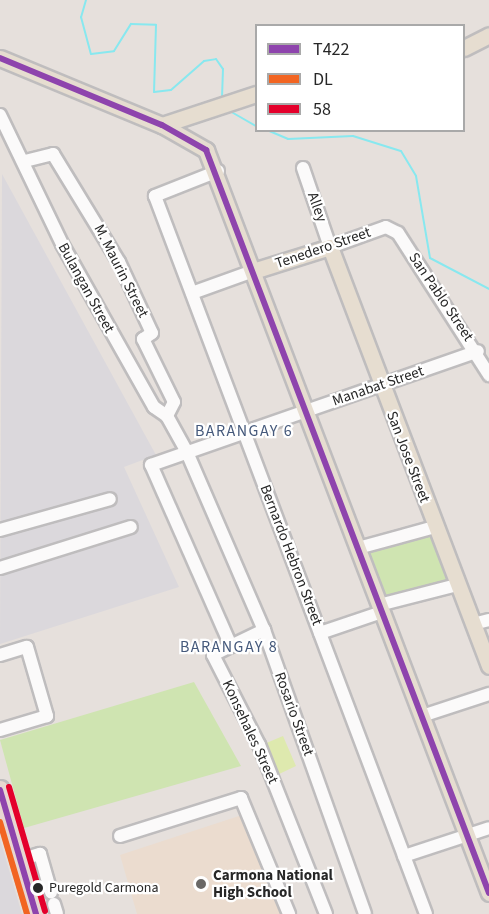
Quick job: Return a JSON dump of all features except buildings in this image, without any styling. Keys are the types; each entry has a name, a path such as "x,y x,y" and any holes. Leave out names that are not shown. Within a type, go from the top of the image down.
{"highway":[{"path":"0,790 36,914"}],"main road":[{"path":"465,47 489,35"},
{"path":"0,58 162,125 206,150 218,171 305,410 489,893"},
{"path":"162,125 255,94"},
{"name":"Tenedero Street","path":"253,271 330,247"},
{"name":"San Jose Street","path":"330,247 489,666"}],"street":[{"name":"Bulangan Street","path":"0,115 25,161 42,208 95,304 154,407 167,416 186,450"},
{"name":"M. Maurin Street","path":"25,161 53,154 113,252 152,333 144,339 174,402 167,416"},
{"name":"Alley","path":"303,168 330,247"},
{"name":"Bernardo Hebron Street","path":"218,171 155,196 426,914"},
{"name":"Tenedero Street","path":"330,247 386,226"},
{"name":"San Pablo Street","path":"386,226 398,233 477,351 489,375"},
{"name":"Tenedero Street","path":"192,293 253,271"},
{"name":"Manabat Street","path":"231,646 151,465 186,450 382,386 477,351"},
{"name":"Rosario Street","path":"186,450 264,630 365,914"},
{"path":"0,530 110,499"},
{"path":"0,568 131,527"},
{"path":"358,548 435,527"},
{"path":"320,633 380,608 457,585"},
{"path":"473,624 489,620"},
{"path":"231,646 264,630"},
{"name":"Konsehales Street","path":"231,646 213,655 259,745 326,914"},
{"path":"0,655 27,647 47,716 0,730"},
{"path":"422,716 489,694"},
{"path":"120,836 241,798 289,914"},
{"path":"404,856 489,828"},
{"path":"20,860 40,854 54,903"}],"shaded area":[{"path":"2,174 156,455 124,467 179,587 0,644"},
{"name":"Carmona National High School","path":"245,814 284,914 137,914 120,855"},
{"path":"0,839 22,914 0,914"}],"green space":[{"path":"430,531 450,585 384,600 366,551"},
{"path":"194,682 241,766 24,828 0,740"},
{"path":"283,736 296,766 277,775 264,744"}],"waterway":[{"path":"86,0 81,17 91,54 114,51 131,24 156,25 154,92 171,90 204,61 216,59 223,69 222,100"},
{"path":"228,110 255,125"},
{"path":"272,132 288,139 353,136 401,151 416,176 430,258 489,289"}],"transit line":[{"name":"T422","path":"0,58 162,125 206,150 489,893"},
{"name":"58","path":"9,787 45,911"},
{"name":"T422","path":"0,790 36,914"},
{"name":"DL","path":"0,822 27,914"}],"place":[{"name":"Carmona National High School","path":"201,884"},
{"name":"Puregold Carmona","path":"38,888"}],"district":[{"name":"BARANGAY 6","path":"244,431"},
{"name":"BARANGAY 8","path":"229,647"}]}
